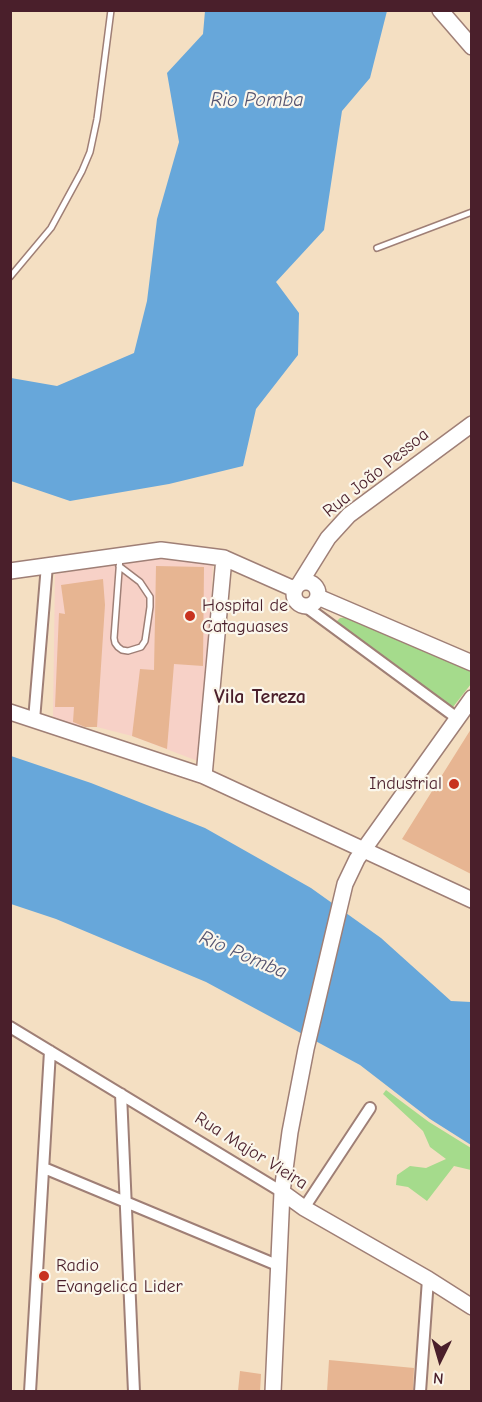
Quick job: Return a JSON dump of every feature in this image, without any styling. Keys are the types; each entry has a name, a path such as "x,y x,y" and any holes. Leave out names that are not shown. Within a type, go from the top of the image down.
{"street":[{"path":"440,10 471,47"},
{"name":"Rua João Pessoa","path":"297,586 328,537 349,516 471,424"},
{"path":"10,571 47,565 120,561 161,550 224,558 297,586 308,581 313,597 457,718"},
{"path":"204,776 224,558"},
{"path":"313,562 313,597"},
{"path":"34,720 47,565"},
{"path":"297,586 295,600 313,597 471,663"},
{"path":"273,1392 277,1265 282,1192 290,1132 306,1049 345,884 357,859 471,698"},
{"path":"10,712 204,776 471,900"},
{"name":"Rua Major Vieira","path":"10,1027 282,1192 304,1208 428,1279 471,1307"},
{"path":"30,1392 50,1051"},
{"path":"121,1094 134,1392"},
{"path":"304,1208 370,1108"},
{"path":"44,1168 277,1265"},
{"path":"420,1392 428,1279"}],"lane":[{"path":"10,277 51,228 90,152 97,119 111,10"},
{"path":"377,248 471,212"},
{"path":"120,561 140,582 150,597 145,641 141,647 128,651 122,650 115,643 114,638 120,561"}],"shaded area":[{"path":"162,557 213,564 203,763 132,736 97,727 72,726 53,718 55,574"}],"green space":[{"path":"350,617 471,668 471,684 453,707 334,624 340,618"},
{"path":"386,1090 429,1122 471,1148 471,1170 454,1166 427,1201 408,1187 396,1185 397,1175 410,1166 426,1168 446,1159 430,1147 423,1131 383,1094"}],"water":[{"name":"Rio Pomba","path":"205,11 387,11 370,78 342,111 324,230 276,282 299,313 298,355 256,409 243,466 169,484 70,501 11,481 11,378 57,386 134,353 147,301 157,219 179,142 167,73 203,34"},
{"name":"Rio Pomba","path":"11,756 91,783 205,828 311,888 381,938 451,1001 471,1002 471,1145 430,1119 360,1065 206,982 56,919 11,904"}],"building":[{"path":"156,566 204,567 203,666 174,664 167,749 132,736 140,669 154,670"},
{"path":"103,579 105,605 97,727 85,727 73,722 74,707 55,707 59,613 65,614 61,585"},
{"name":"Industrial","path":"471,729 471,874 402,839"},
{"path":"329,1360 414,1368 413,1392 327,1392"},
{"path":"240,1371 261,1374 260,1392 238,1391"}],"place":[{"name":"Hospital de Cataguases","path":"190,616"},
{"name":"Industrial","path":"454,784"},
{"name":"Radio Evangelica Lider","path":"44,1276"}],"district":[{"name":"Vila Tereza","path":"260,697"}]}
